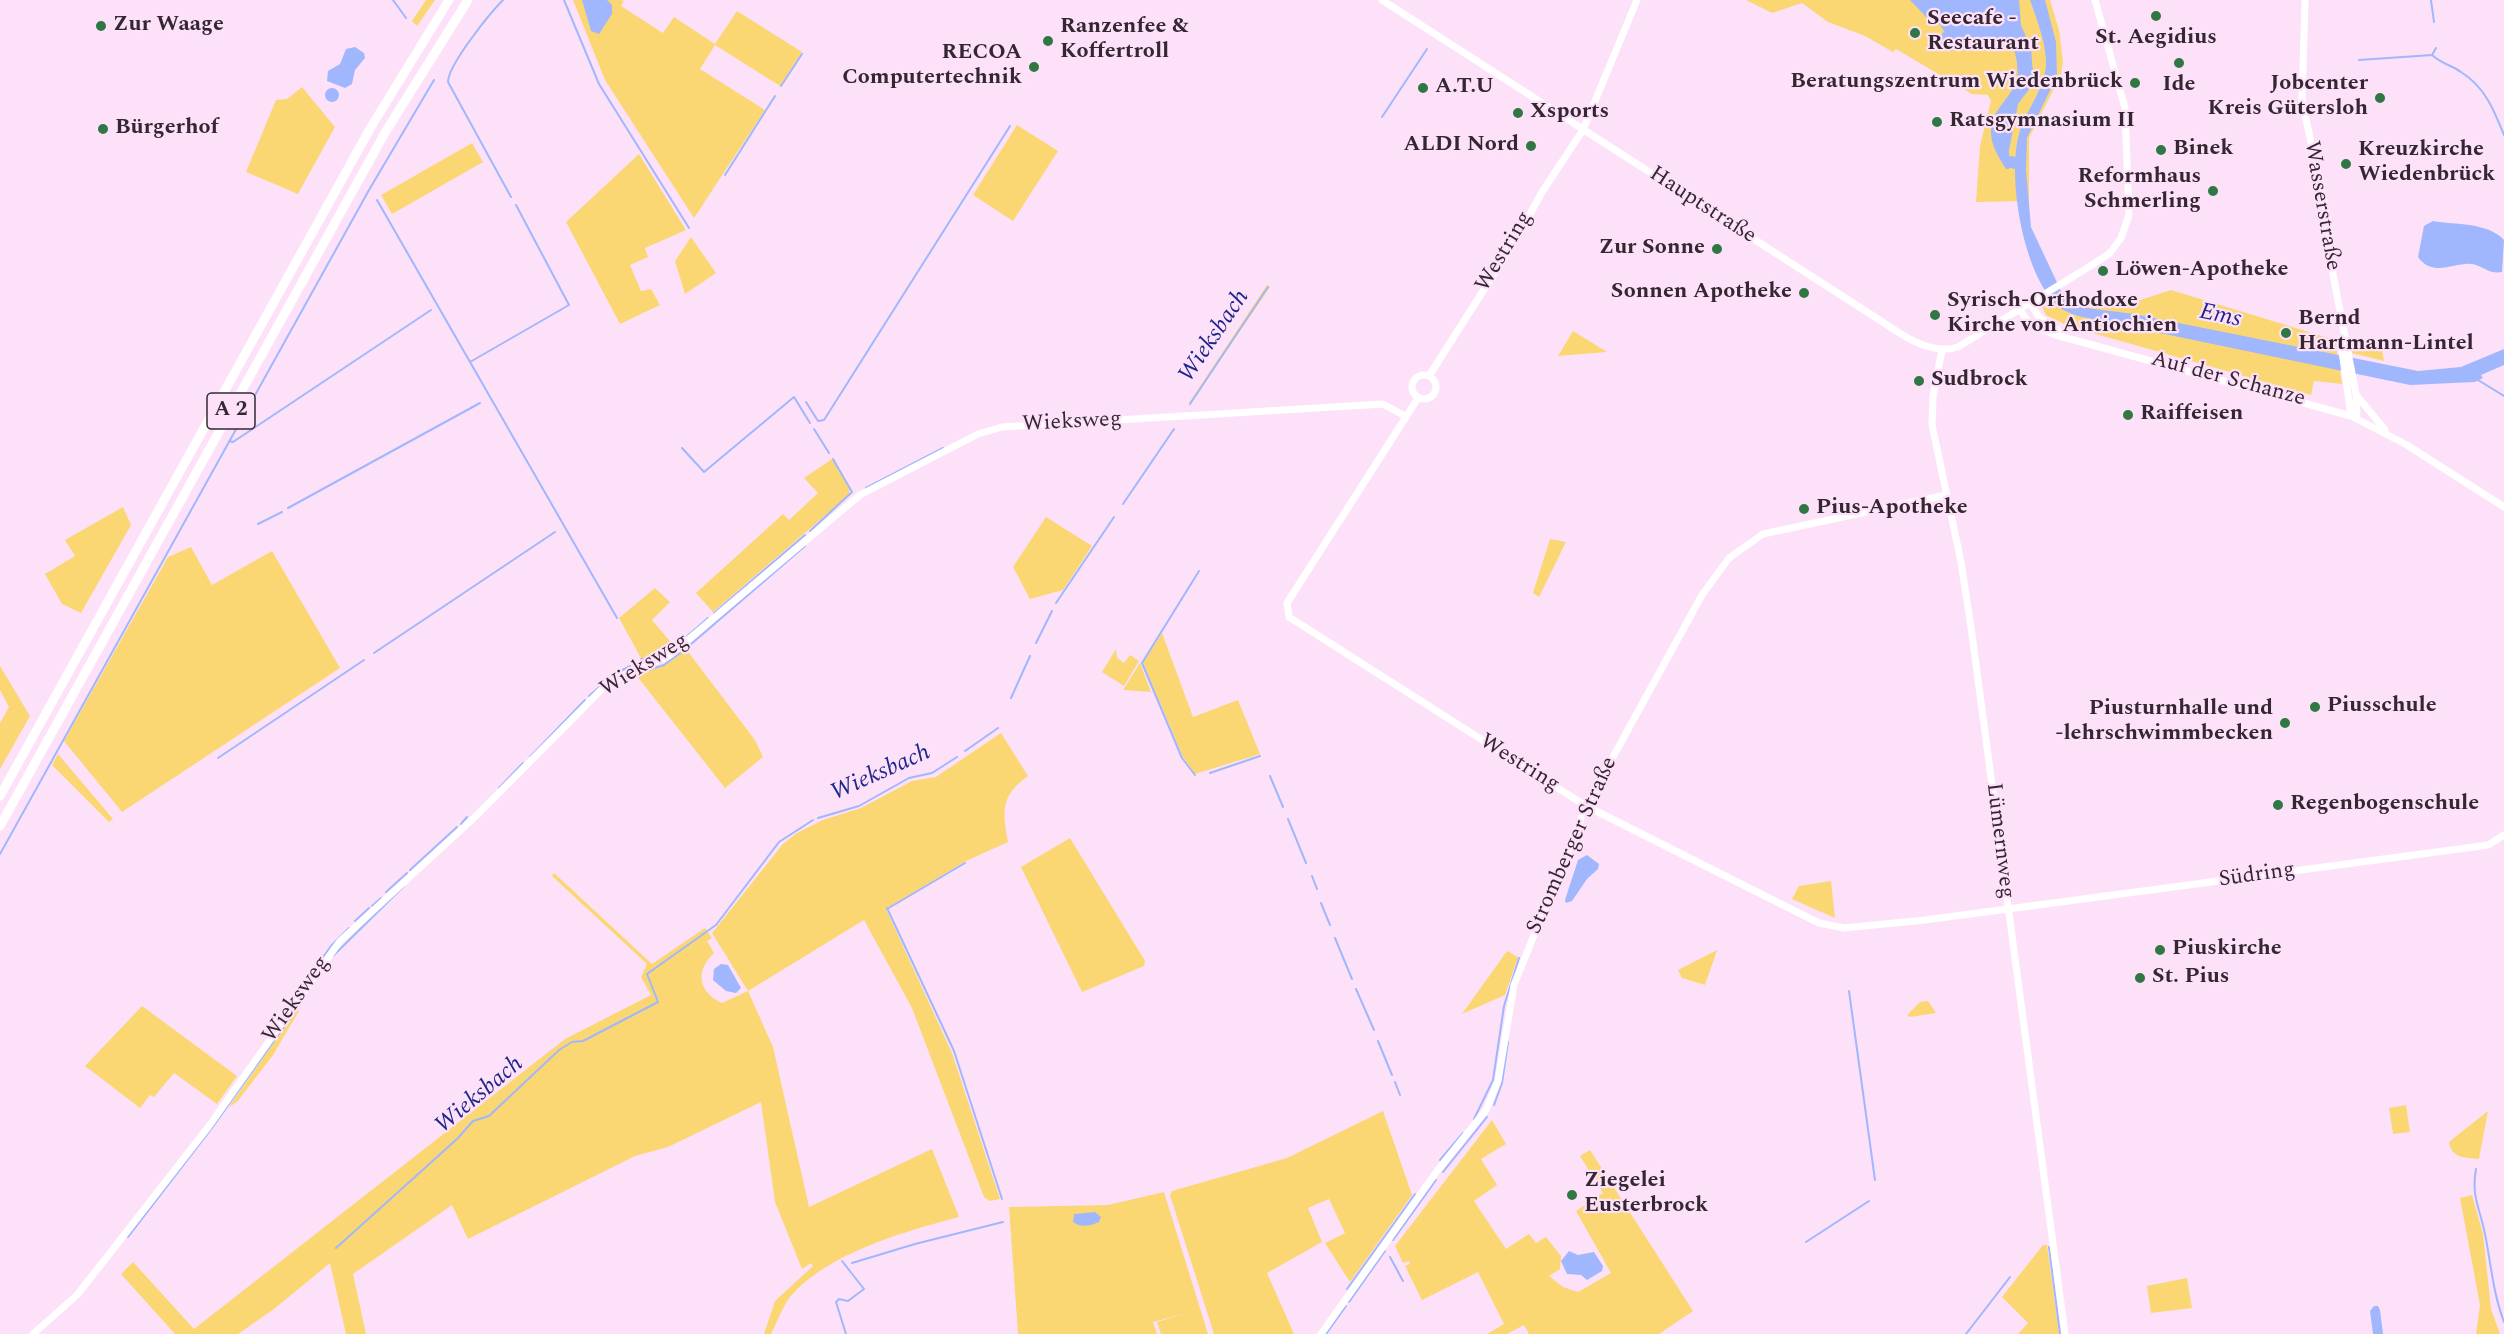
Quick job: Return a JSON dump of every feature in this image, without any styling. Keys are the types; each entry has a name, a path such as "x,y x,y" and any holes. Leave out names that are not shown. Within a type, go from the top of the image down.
{"highway":[{"name":"A 2","path":"0,795 371,127 449,0"},
{"name":"A 2","path":"0,826 386,131 468,0"}],"street":[{"name":"Hauptstraße","path":"1382,0 1908,338 1942,350"},
{"name":"Westring","path":"1429,376 1518,236 1538,197 1583,130 1637,0"},
{"path":"1942,350 1958,346 2045,294 2110,253 2121,238 2126,223 2128,200 2125,108 2095,0"},
{"name":"Wasserstraße","path":"2305,0 2302,101 2329,225 2332,269 2351,381 2354,417"},
{"name":"Auf der Schanze","path":"2030,303 2046,324 2069,336"},
{"name":"Auf der Schanze","path":"2019,309 2030,324 2056,334 2354,417 2388,434"},
{"name":"Lümernweg","path":"1942,350 1932,413 1934,441 1961,562 1971,627 2065,1334"},
{"path":"1420,375 1429,376 1435,384 1434,393 1427,398 1418,398 1412,390 1413,381 1420,375"},
{"path":"2351,381 2356,394 2388,434 2504,507"},
{"path":"2354,417 2356,394"},
{"name":"Westring","path":"1418,398 1287,603 1289,617 1586,806 1832,927 1873,927 2007,909"},
{"name":"Wieksweg","path":"33,1334 77,1295 96,1271 209,1126 340,941 476,817 609,682 670,655 860,495 978,434 1002,427 1383,404 1405,416"},
{"name":"Stromberger Straße","path":"1321,1334 1437,1171 1486,1110 1498,1081 1514,985 1586,806 1685,623 1717,572 1740,547 1763,534 1946,495"},
{"name":"Südring","path":"2007,909 2474,847 2488,844 2504,835"}],"shaded area":[{"path":"426,0 435,0 417,26 412,21"},
{"path":"573,0 621,0 624,1 621,6 663,33 674,17 715,44 737,11 802,52 780,86 715,45 700,69 765,110 694,218 605,80"},
{"path":"1746,0 2050,0 2059,30 2063,62 2061,75 2029,138 2029,201 1976,202 1980,146 1991,101 1988,95 1972,94 1896,49 1893,52 1865,36 1828,22 1802,3 1772,13"},
{"path":"302,87 335,127 298,194 246,172 276,100 287,99"},
{"path":"1017,125 1058,151 1013,221 973,195"},
{"path":"472,143 483,162 392,214 381,195"},
{"path":"639,154 686,230 645,248 648,257 630,265 641,291 651,289 660,305 620,324 566,222"},
{"path":"691,237 716,273 685,294 675,261"},
{"path":"1267,285 1270,287 1189,406 1189,403"},
{"path":"2171,290 2335,340 2342,384 2314,381 2311,395 2068,326 2046,315 2041,305 2062,291 2074,302 2091,308 2098,299 2125,305"},
{"path":"1573,331 1607,352 1558,356"},
{"path":"2380,339 2384,361 2352,353 2351,342"},
{"path":"832,459 850,488 849,495 713,612 696,593 783,514 789,520 818,493 804,478"},
{"path":"123,507 131,525 81,613 62,604 45,574 75,556 65,540"},
{"path":"1046,517 1092,546 1063,590 1030,599 1013,567"},
{"path":"1550,539 1566,542 1539,597 1533,593"},
{"path":"191,547 212,585 272,551 340,668 122,812 64,741 168,557"},
{"path":"655,588 670,602 652,620 674,646 659,656 646,659 641,658 619,618"},
{"path":"1162,633 1193,717 1238,700 1260,754 1195,774 1183,757 1143,663"},
{"path":"686,649 755,740 763,757 725,788 636,675 664,665"},
{"path":"1116,649 1117,658 1124,663 1130,655 1139,661 1124,686 1102,672"},
{"path":"1140,663 1151,692 1123,690"},
{"path":"0,666 30,716 0,769 0,723 9,707 0,690"},
{"path":"1001,733 1028,776 1008,797 1005,821 1008,842 966,861 886,909 952,1053 1000,1199 990,1201 984,1197 912,1008 864,920 748,991 712,933 783,844 797,833 823,820 861,808 912,781 936,777"},
{"path":"58,754 113,819 109,822 52,765"},
{"path":"1070,838 1145,961 1144,966 1082,992 1021,867"},
{"path":"554,873 652,964 705,928 712,938 707,941 714,953 702,974 702,981 708,993 722,1003 748,991 773,1047 809,1207 932,1149 959,1217 892,1237 846,1256 825,1268 790,1297 771,1334 764,1334 775,1301 813,1266 811,1263 802,1269 775,1202 761,1102 668,1147 635,1156 468,1239 452,1205 353,1274 366,1334 346,1334 330,1263 274,1309 238,1334 175,1334 121,1274 133,1262 194,1329 565,1039 651,995 641,977 647,964 552,876"},
{"path":"1831,881 1835,918 1792,899 1799,886"},
{"path":"1717,950 1705,985 1682,978 1678,970"},
{"path":"1507,951 1518,957 1505,995 1462,1014"},
{"path":"1928,1001 1936,1013 1910,1017 1907,1015 1920,1002"},
{"path":"142,1006 237,1076 217,1104 174,1073 154,1097 150,1095 140,1108 85,1066"},
{"path":"298,1008 299,1011 273,1055 237,1102 229,1107"},
{"path":"2406,1105 2410,1132 2393,1134 2389,1108"},
{"path":"1383,1111 1412,1195 1350,1282 1325,1243 1345,1233 1329,1199 1308,1208 1322,1242 1267,1273 1294,1334 1214,1334 1170,1195 1172,1191 1287,1158"},
{"path":"2488,1111 2479,1159 2464,1157 2453,1152 2449,1142"},
{"path":"1492,1120 1506,1144 1481,1159 1497,1185 1474,1201 1506,1249 1529,1234 1536,1243 1546,1237 1561,1256 1560,1269 1549,1276 1563,1287 1578,1292 1611,1273 1576,1211 1603,1193 1580,1156 1590,1150 1693,1311 1659,1334 1529,1334 1524,1325 1507,1334 1487,1334 1504,1324 1478,1272 1422,1300 1405,1266 1410,1264 1409,1261 1403,1263 1395,1246"},
{"path":"1164,1192 1208,1334 1161,1334 1157,1322 1188,1313 1153,1322 1157,1334 1018,1334 1009,1207 1108,1205"},
{"path":"2472,1195 2483,1234 2491,1309 2500,1334 2476,1334 2480,1305 2460,1198"},
{"path":"2043,1245 2047,1245 2059,1334 2018,1334 2028,1323 2002,1297"},
{"path":"2187,1278 2192,1308 2151,1313 2147,1286"}],"water":[{"path":"582,0 607,0 612,5 612,14 599,34 591,31"},
{"path":"1910,0 2019,0 2021,25 2031,48 2033,74 2030,88 2018,104 2009,150 2009,169 2006,169 1996,151 1991,130 1998,110 2017,79 2014,51 2009,44 1991,39 1970,43 1951,51 1941,48 1932,39 1941,36 1944,31 1936,19 1929,20"},
{"path":"2030,0 2045,0 2056,42 2057,76 2027,138 2026,170 2031,227 2067,300 2087,308 2134,314 2418,371 2461,367 2504,349 2504,365 2481,375 2483,378 2475,382 2410,385 2078,316 2060,308 2046,291 2035,272 2027,249 2017,199 2015,175 2019,134 2042,84 2046,66 2043,41"},
{"path":"355,47 364,53 365,58 355,70 352,84 345,88 327,81 328,71 340,64 346,49"},
{"path":"329,88 335,88 339,95 335,102 329,102 325,98 325,92"},
{"path":"2433,221 2471,225 2497,234 2504,240 2502,272 2491,272 2469,264 2439,268 2424,264 2418,257 2424,226"},
{"path":"1587,855 1599,864 1598,869 1587,879 1572,901 1566,903 1578,860"},
{"path":"721,964 728,965 741,988 736,993 726,991 713,980 714,969"},
{"path":"1095,1212 1101,1217 1099,1222 1086,1226 1073,1222 1074,1214"},
{"path":"1569,1251 1578,1255 1594,1252 1603,1266 1602,1271 1587,1280 1581,1275 1567,1274 1561,1261"},
{"path":"2374,1306 2378,1306 2380,1310 2383,1334 2373,1334 2370,1311"}],"waterway":[{"path":"393,0 406,18"},
{"path":"503,0 462,52 448,82 511,197"},
{"path":"564,0 599,84 689,228"},
{"path":"2431,0 2434,22"},
{"path":"2432,55 2436,48"},
{"name":"Wieksbach","path":"1382,117 1427,49"},
{"path":"781,86 802,54"},
{"path":"2359,60 2432,55 2461,72 2483,92 2504,135"},
{"path":"0,854 369,190 434,80"},
{"path":"725,175 775,96"},
{"path":"806,402 818,421 824,420 1010,126"},
{"path":"2011,162 2020,164"},
{"path":"377,200 617,618"},
{"path":"470,362 569,305 516,205"},
{"name":"Wieksbach","path":"1190,404 1268,287"},
{"path":"229,441 233,442 431,310"},
{"path":"2478,380 2504,396"},
{"path":"682,448 704,472 794,397 810,423"},
{"path":"288,508 480,403"},
{"path":"814,429 829,453"},
{"name":"Wieksbach","path":"1123,504 1174,429"},
{"path":"866,488 943,448"},
{"path":"810,531 852,492 833,459"},
{"path":"258,524 282,512"},
{"name":"Wieksbach","path":"1056,603 1114,517"},
{"path":"374,653 555,532"},
{"path":"714,613 805,535"},
{"path":"690,645 805,546"},
{"path":"1195,775 1182,758 1142,663 1199,571"},
{"name":"Wieksbach","path":"1036,643 1052,611"},
{"path":"685,638 708,618"},
{"path":"635,674 664,665 683,651"},
{"name":"Wieksbach","path":"1011,698 1030,656"},
{"path":"641,659 650,660"},
{"path":"218,758 364,660"},
{"path":"617,673 630,666"},
{"path":"589,696 613,675"},
{"path":"530,757 585,700"},
{"name":"Wieksbach","path":"965,751 998,728"},
{"path":"1210,773 1260,756"},
{"name":"Wieksbach","path":"818,818 859,806 909,778 932,773 957,757"},
{"path":"499,788 523,763"},
{"path":"1270,776 1283,807"},
{"path":"461,824 467,817"},
{"path":"1288,819 1306,863"},
{"name":"Wieksbach","path":"336,1248 457,1139 473,1121 489,1116 559,1050 572,1042 583,1041 658,1002 647,974 716,925 779,842 813,820"},
{"path":"410,870 457,827"},
{"path":"887,909 965,863"},
{"path":"386,892 407,873"},
{"path":"1312,876 1317,889"},
{"path":"333,956 404,886"},
{"path":"372,906 381,898"},
{"path":"1321,903 1330,925"},
{"path":"355,921 369,908"},
{"path":"887,908 954,1051 1002,1199"},
{"path":"289,1005 331,946 349,928"},
{"path":"1335,938 1352,979"},
{"path":"1474,1119 1493,1080 1504,1006 1519,958"},
{"path":"1356,989 1374,1030"},
{"path":"1849,991 1875,1180"},
{"path":"128,1237 212,1128 296,1010"},
{"path":"1378,1041 1392,1075"},
{"path":"1494,1105 1502,1083 1508,1042"},
{"path":"1395,1082 1400,1095"},
{"path":"1443,1172 1487,1117"},
{"path":"1440,1160 1463,1133"},
{"path":"2476,1169 2475,1195 2504,1322"},
{"path":"1393,1240 1436,1180"},
{"path":"1347,1289 1415,1194"},
{"path":"1806,1242 1869,1201"},
{"path":"852,1263 915,1244 1003,1222"},
{"path":"2049,1247 2060,1334"},
{"path":"1349,1302 1385,1251"},
{"path":"1390,1257 1403,1281"},
{"path":"842,1261 864,1289 848,1301 839,1299 836,1302 846,1334"},
{"path":"1966,1334 2010,1277"},
{"path":"1326,1334 1346,1306"}],"place":[{"name":"St. Aegidius","path":"2156,16"},
{"name":"Zur Waage","path":"101,26"},
{"name":"Seecafe - Restaurant","path":"1915,33"},
{"name":"Ranzenfee & Koffertroll","path":"1048,41"},
{"name":"Ide","path":"2179,63"},
{"name":"RECOA Computertechnik","path":"1034,67"},
{"name":"Beratungszentrum Wiedenbrück","path":"2135,83"},
{"name":"A.T.U","path":"1423,88"},
{"name":"Jobcenter Kreis Gütersloh","path":"2380,98"},
{"name":"Xsports","path":"1518,113"},
{"name":"Ratsgymnasium II","path":"1937,122"},
{"name":"Bürgerhof","path":"103,129"},
{"name":"ALDI Nord","path":"1531,146"},
{"name":"Binek","path":"2161,150"},
{"name":"Kreuzkirche Wiedenbrück","path":"2346,164"},
{"name":"Reformhaus Schmerling","path":"2213,191"},
{"name":"Zur Sonne","path":"1717,249"},
{"name":"Löwen-Apotheke","path":"2103,271"},
{"name":"Sonnen Apotheke","path":"1804,293"},
{"name":"Syrisch-Orthodoxe Kirche von Antiochien","path":"1935,315"},
{"name":"Bernd Hartmann-Lintel","path":"2286,333"},
{"name":"Sudbrock","path":"1919,381"},
{"name":"Raiffeisen","path":"2128,415"},
{"name":"Pius-Apotheke","path":"1804,509"},
{"name":"Piusschule","path":"2315,707"},
{"name":"Piusturnhalle und -lehrschwimmbecken","path":"2285,723"},
{"name":"Regenbogenschule","path":"2278,805"},
{"name":"Piuskirche","path":"2160,950"},
{"name":"St. Pius","path":"2140,978"},
{"name":"Ziegelei Eusterbrock","path":"1572,1195"}],"water label":[{"name":"Ems","path":"2220,317"}]}
